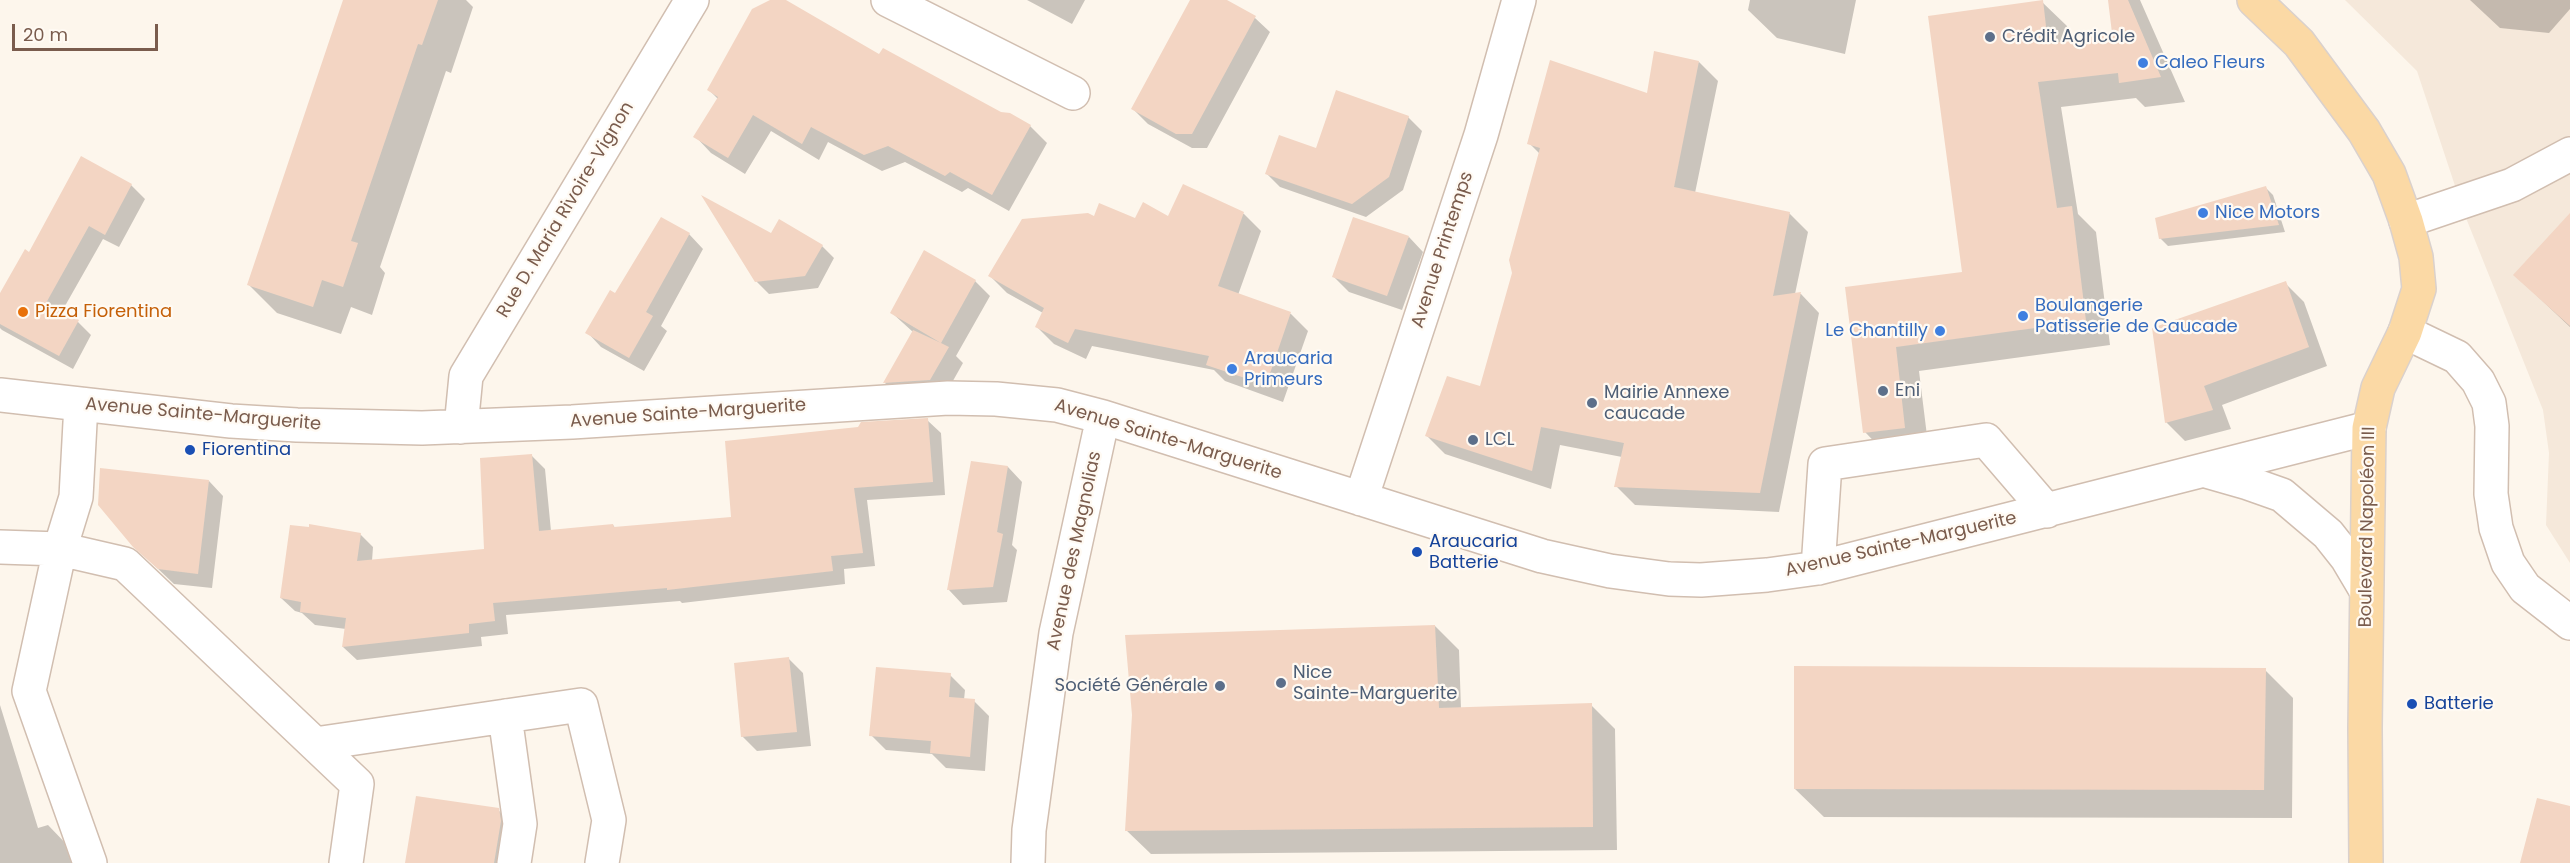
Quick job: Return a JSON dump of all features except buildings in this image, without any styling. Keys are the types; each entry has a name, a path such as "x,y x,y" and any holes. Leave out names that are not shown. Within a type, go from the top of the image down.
{"main road":[{"name":"Boulevard Napoléon III","path":"2254,0 2299,43 2351,111 2389,174 2416,257 2419,289 2405,332 2378,388 2369,428 2366,590 2366,863"}],"street":[{"name":"Rue D. Maria Rivoire-Vignon","path":"461,427 466,376 692,0"},
{"path":"888,0 1073,93"},
{"name":"Avenue Printemps","path":"1361,499 1481,135 1518,0"},
{"path":"2406,221 2512,185 2570,154"},
{"path":"2405,332 2457,357 2478,381 2489,403 2492,426 2491,494 2496,528 2508,563 2525,588 2570,623"},
{"name":"Avenue Sainte-Marguerite","path":"0,395 172,415 297,425 461,427 948,398 996,399 1057,405 1103,417 1542,556 1611,571 1669,579 1701,580 1818,568 2369,428"},
{"path":"81,404 76,497 60,549 29,691 90,863"},
{"name":"Avenue des Magnolias","path":"1028,863 1029,830 1056,633 1103,417"},
{"path":"1818,568 1825,464 1986,440 2047,511"},
{"name":"Avenue Sainte-Marguerite","path":"2204,471 2282,495 2328,534 2347,558 2366,590"},
{"path":"0,548 60,549 125,564 357,784 346,863"},
{"path":"315,744 581,705 609,820 602,863"},
{"path":"505,716 520,824 514,863"}],"shaded area":[{"path":"2345,0 2570,0 2570,563 2546,525 2549,453 2543,410 2464,213 2417,71"}],"place":[{"name":"Crédit Agricole","path":"1990,37"},
{"name":"Caleo Fleurs","path":"2143,63"},
{"name":"Nice Motors","path":"2203,213"},
{"name":"Pizza Fiorentina","path":"23,312"},
{"name":"Boulangerie Patisserie de Caucade","path":"2023,316"},
{"name":"Le Chantilly","path":"1940,331"},
{"name":"Araucaria Primeurs","path":"1232,369"},
{"name":"Eni","path":"1883,391"},
{"name":"Mairie Annexe caucade","path":"1592,403"},
{"name":"LCL","path":"1473,440"},
{"name":"Fiorentina","path":"190,450"},
{"name":"Araucaria Batterie","path":"1417,552"},
{"name":"Nice Sainte-Marguerite","path":"1281,683"},
{"name":"Société Générale","path":"1220,686"},
{"name":"Batterie","path":"2412,704"}]}
